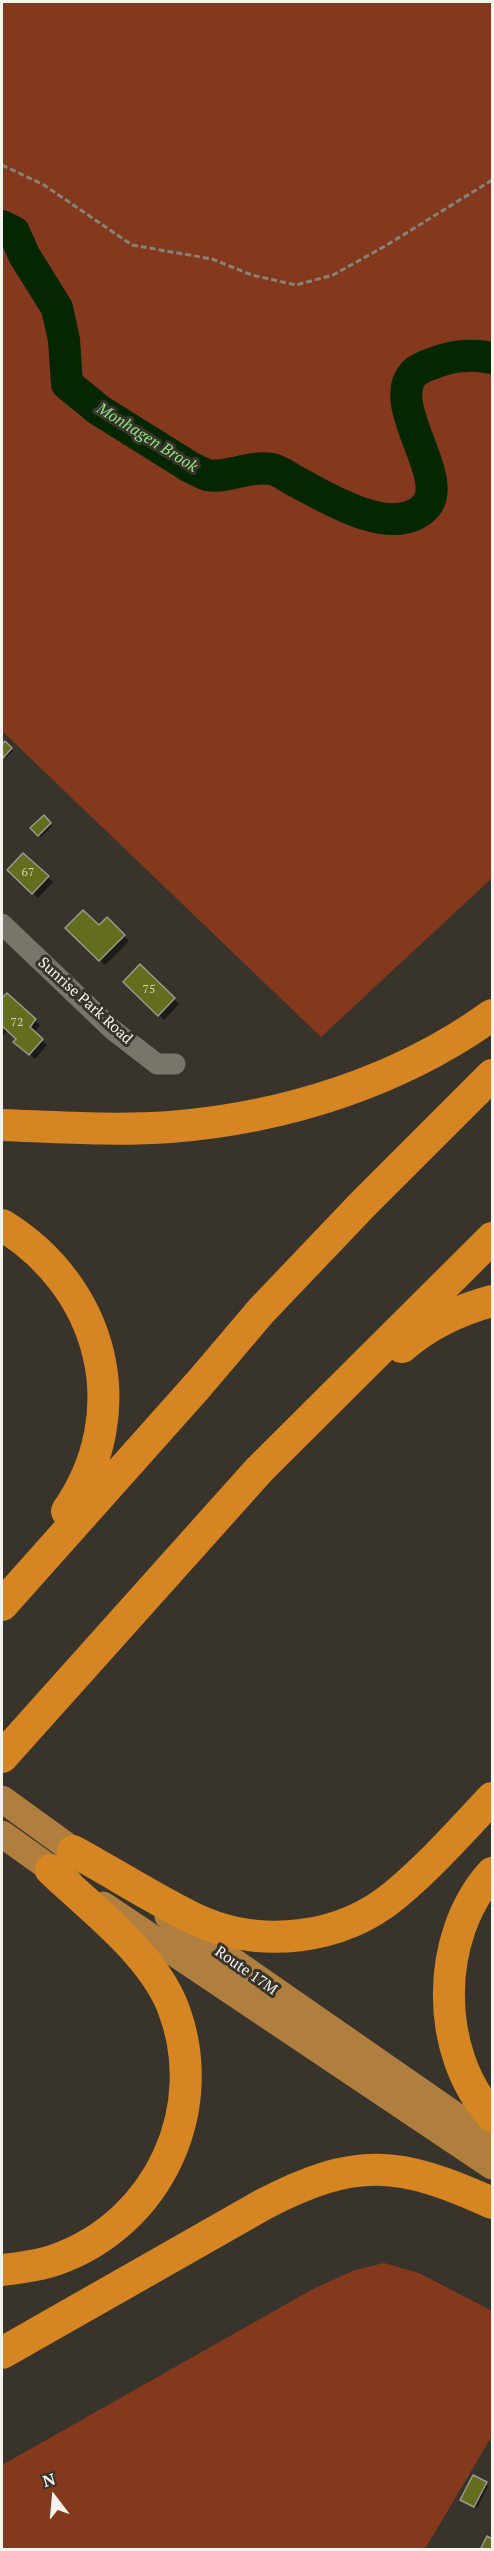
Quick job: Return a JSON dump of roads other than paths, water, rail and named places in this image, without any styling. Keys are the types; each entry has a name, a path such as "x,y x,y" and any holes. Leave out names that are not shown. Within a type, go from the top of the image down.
{"highway":[{"path":"2,1125 169,1127 246,1117 282,1109 356,1086 387,1073 426,1055 492,1015"},
{"path":"2,1604 100,1492 200,1384 261,1311 371,1196 492,1075"},
{"path":"2,1226 41,1254 72,1291 94,1338 101,1363 103,1410 88,1473 73,1502 2,1604"},
{"path":"2,1757 243,1487 382,1345 492,1238"},
{"path":"277,1452 413,1338 440,1320 492,1301"},
{"path":"62,1860 198,1920 227,1930 256,1936 276,1937 315,1934 344,1925 395,1896 492,1798"},
{"path":"2,2270 55,2260 109,2232 150,2191 165,2167 183,2115 186,2085 185,2058 180,2029 171,2003 138,1953 62,1860"},
{"path":"492,1873 471,1905 460,1929 449,1984 450,2010 462,2064 472,2088 492,2116"},
{"path":"2,2353 264,2204 298,2187 328,2176 360,2170 394,2170 426,2176 492,2203"}],"main road":[{"name":"Route 17M","path":"9,1805 62,1860 492,2166"},
{"name":"Route 17M","path":"2,1834 62,1860 492,2141"}],"street":[{"name":"Sunrise Park Road","path":"2,924 113,1030 157,1064 174,1064"}],"waterway":[{"name":"Monhagen Brook","path":"2,226 14,232 24,255 57,308 64,340 67,384 99,410 190,467 207,475 271,469 357,512 392,519 408,517 422,510 430,498 431,482 427,463 407,405 407,387 414,373 441,360 456,357 492,358"}]}
